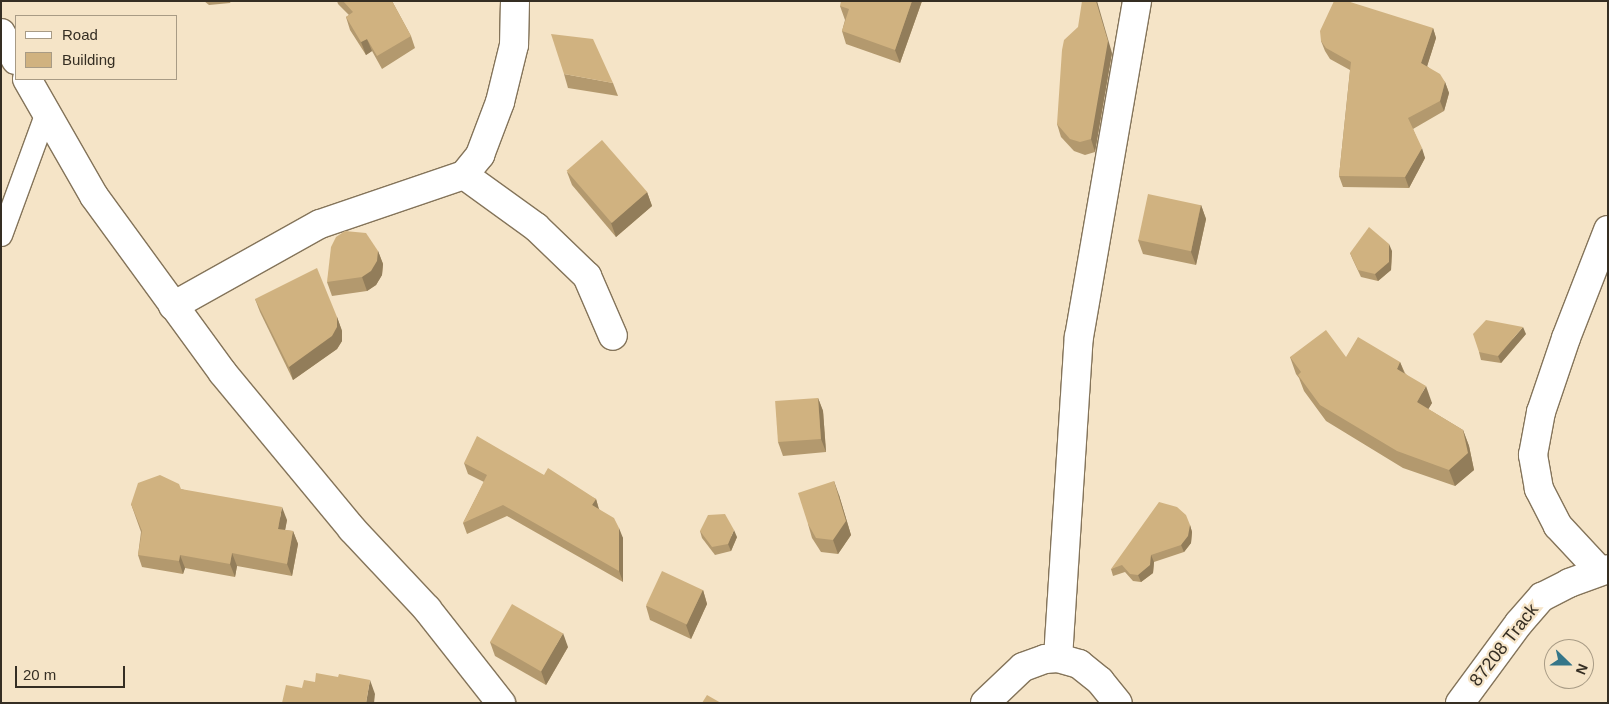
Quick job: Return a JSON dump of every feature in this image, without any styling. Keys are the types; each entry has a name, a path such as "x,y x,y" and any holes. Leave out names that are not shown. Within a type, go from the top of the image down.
{"street":[{"path":"172,306 320,224 464,175 480,155 500,102 514,45 515,1"},
{"path":"1058,658 1079,336 1137,1"},
{"path":"1,34 15,58"},
{"path":"28,80 94,196 172,306 223,373 352,529 427,609 501,703"},
{"path":"464,175 536,228 587,276 613,336"},
{"path":"1604,570 1558,526 1539,489 1533,455 1541,412 1566,338 1608,230"},
{"name":"87208 Track","path":"1460,703 1519,623 1542,597 1604,570"},
{"path":"984,703 1023,667 1044,659 1058,658 1079,664 1100,681 1118,703"}],"lane":[{"path":"1,235 46,112"}],"building":[{"path":"343,1 392,1 411,36 377,56 367,39 361,42 346,17 353,12"},
{"path":"841,1 912,1 895,50 842,31 849,9 840,6"},
{"path":"1082,1 1096,1 1108,41 1091,139 1080,142 1070,139 1057,124 1064,40 1078,27"},
{"path":"1334,1 1347,1 1433,28 1421,63 1440,74 1445,82 1440,101 1408,118 1422,148 1405,177 1339,176 1351,62 1326,48 1321,41 1320,31"},
{"path":"551,34 593,39 613,83 564,74"},
{"path":"602,140 647,192 612,223 567,171"},
{"path":"1148,194 1201,205 1191,251 1138,240"},
{"path":"1369,227 1389,244 1389,262 1375,274 1358,270 1350,253"},
{"path":"345,231 366,233 378,251 377,261 371,271 362,277 327,282 331,247 336,237"},
{"path":"317,268 337,317 337,327 332,336 289,367 255,299"},
{"path":"1486,320 1523,327 1498,356 1479,352 1473,334"},
{"path":"1326,330 1346,357 1358,337 1400,362 1397,369 1426,386 1417,402 1463,430 1468,453 1449,470 1397,451 1320,405 1298,375 1301,372 1290,357"},
{"path":"818,398 821,439 778,442 775,401"},
{"path":"477,436 544,475 548,468 596,499 592,505 614,518 619,528 619,571 503,505 463,523 487,475 464,463"},
{"path":"160,475 179,484 181,489 282,507 278,529 293,531 287,564 232,553 230,564 180,555 179,561 138,555 142,531 131,504 138,483"},
{"path":"834,481 846,521 833,540 816,538 808,524 798,493"},
{"path":"1159,502 1177,507 1186,515 1190,525 1188,536 1181,545 1151,555 1150,565 1138,575 1130,574 1122,565 1111,569"},
{"path":"725,514 734,530 728,544 712,547 700,531 708,515"},
{"path":"662,571 703,590 687,624 646,605"},
{"path":"512,604 563,633 541,672 490,642"},
{"path":"316,673 338,677 339,674 370,680 366,703 282,703 286,685 302,688 304,680 315,682"},
{"path":"707,695 721,703 702,703"}]}
